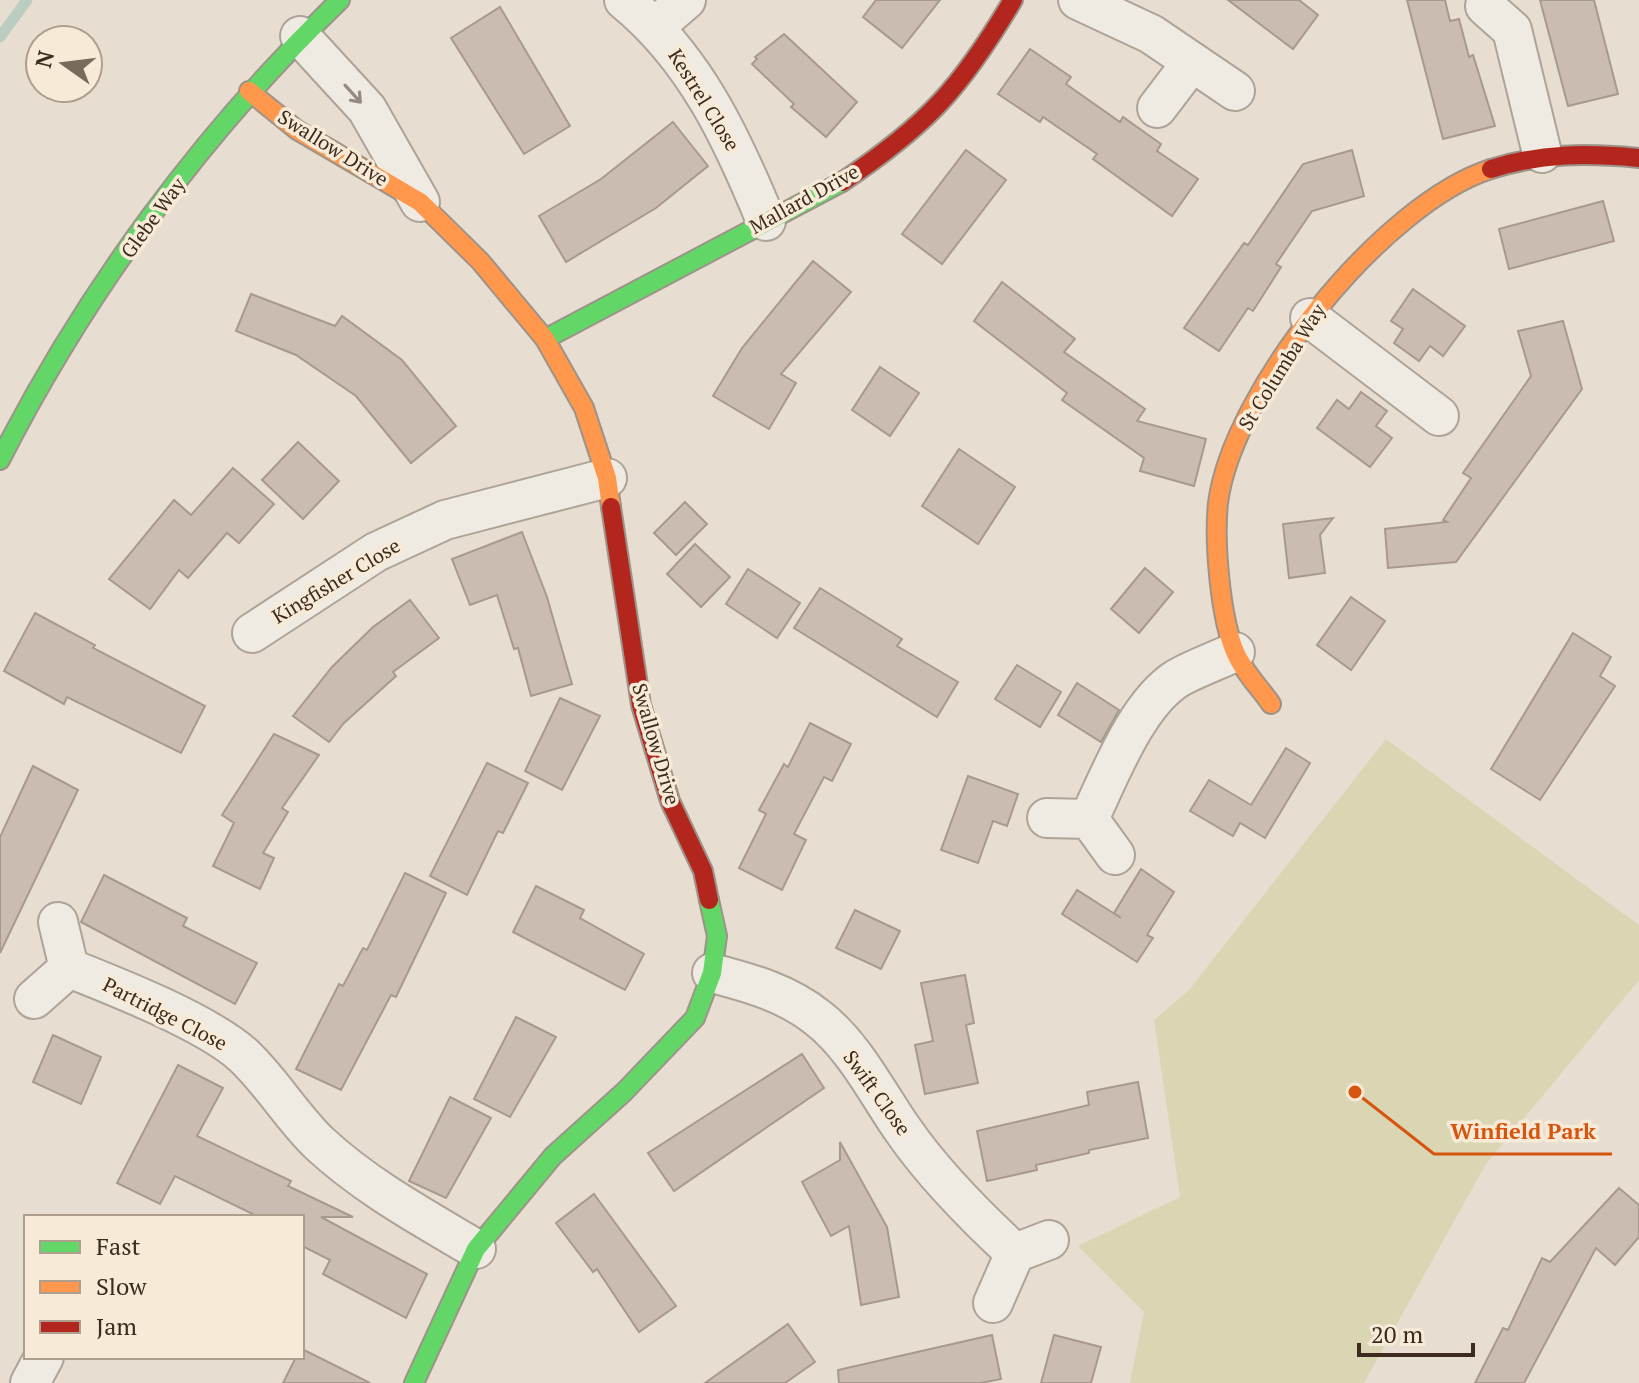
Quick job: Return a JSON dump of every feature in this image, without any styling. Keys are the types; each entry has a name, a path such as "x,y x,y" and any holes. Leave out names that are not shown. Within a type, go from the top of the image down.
{"street":[{"name":"Glebe Way","path":"0,460 75,329 152,216 249,91 300,36 340,0"},
{"name":"Kestrel Close","path":"624,0 656,26 691,72 733,142 766,221"},
{"path":"656,26 686,0"},
{"name":"Mallard Drive","path":"545,339 584,315 872,162 930,117 984,50 1013,0"},
{"path":"1078,0 1151,34 1235,91"},
{"path":"1485,6 1512,30 1542,153"},
{"name":"Swallow Drive","path":"300,36 367,109 420,202"},
{"path":"1157,108 1192,62"},
{"name":"Swallow Drive","path":"249,91 297,130 420,202 480,261 545,339 584,408 607,478 641,705 670,801 703,871 717,936 712,973 695,1018 624,1092 553,1156 476,1249 414,1383"},
{"name":"St Columba Way","path":"1271,704 1235,652 1215,537 1218,501 1239,435 1310,318 1368,247 1425,198 1479,173 1542,153 1639,158"},
{"path":"1310,318 1439,416"},
{"name":"Kingfisher Close","path":"252,633 376,552 445,520 607,478"},
{"path":"1089,819 1124,745 1151,705 1175,679 1235,652"},
{"path":"1047,818 1089,819"},
{"path":"1089,819 1115,855"},
{"path":"34,999 69,968 58,922"},
{"name":"Partridge Close","path":"69,968 128,992 207,1032 243,1055 320,1144 377,1189 476,1249"},
{"name":"Swift Close","path":"712,973 773,990 820,1018 870,1076 904,1132 964,1204 1015,1253"},
{"path":"993,1303 1015,1253 1049,1240"},
{"path":"30,1383 43,1359"}],"shaded area":[{"path":"1386,739 1639,925 1639,980 1486,1164 1364,1383 1130,1383 1144,1312 1078,1246 1180,1197 1154,1020 1189,990"}],"building":[{"path":"876,0 940,0 902,48 863,17"},
{"path":"1228,0 1299,0 1318,15 1293,49"},
{"path":"1407,0 1445,0 1450,21 1459,19 1469,57 1473,55 1495,126 1443,139"},
{"path":"1540,0 1594,0 1618,94 1568,106"},
{"path":"500,7 570,126 524,154 451,38"},
{"path":"784,34 857,102 826,137 791,107 794,104 752,64 757,59 755,57"},
{"path":"1030,49 1071,77 1066,84 1120,122 1123,117 1161,144 1157,151 1198,179 1172,216 1093,159 1097,154 1043,117 1040,122 998,94"},
{"path":"673,122 708,166 656,208 566,262 539,216 601,179"},
{"path":"966,150 1006,180 942,264 902,234"},
{"path":"1352,150 1364,196 1312,211 1276,264 1281,267 1253,311 1248,308 1219,351 1184,328 1244,243 1248,245 1303,164"},
{"path":"1603,201 1614,241 1509,269 1499,229"},
{"path":"813,261 851,292 781,374 796,383 769,429 713,396 742,348"},
{"path":"1002,282 1075,339 1064,352 1145,409 1137,421 1206,439 1194,486 1140,471 1144,458 1062,400 1067,393 974,321"},
{"path":"1413,289 1465,326 1443,356 1430,346 1419,361 1394,343 1403,329 1391,321"},
{"path":"251,294 335,326 342,316 402,360 456,426 411,463 356,396 296,355 236,331"},
{"path":"1563,321 1582,389 1456,562 1388,568 1385,529 1447,522 1443,520 1471,478 1463,473 1531,376 1518,331"},
{"path":"880,367 919,393 890,436 852,410"},
{"path":"1361,392 1387,411 1376,426 1392,438 1370,467 1317,428 1337,400 1349,409"},
{"path":"298,442 339,481 303,519 262,480"},
{"path":"959,449 1015,487 978,544 922,506"},
{"path":"233,468 274,504 239,543 227,533 188,578 179,570 150,609 109,579 174,500 191,515"},
{"path":"685,502 707,524 676,555 654,533"},
{"path":"1333,518 1320,535 1325,573 1289,578 1283,524"},
{"path":"522,532 547,597 572,684 531,696 518,648 514,649 497,595 470,605 452,559"},
{"path":"695,544 730,577 701,607 667,574"},
{"path":"1145,568 1173,592 1139,633 1111,609"},
{"path":"748,569 800,603 777,638 726,604"},
{"path":"820,588 902,639 897,646 958,682 937,717 794,628"},
{"path":"1351,597 1385,621 1351,670 1317,645"},
{"path":"410,600 439,638 393,672 396,676 344,723 329,742 293,716 332,667 373,627"},
{"path":"35,613 95,645 93,648 205,706 181,753 67,697 64,704 4,671"},
{"path":"1573,633 1611,657 1600,676 1615,686 1540,800 1491,769"},
{"path":"1017,665 1061,692 1040,727 995,699"},
{"path":"1077,683 1119,710 1101,742 1058,715"},
{"path":"560,698 600,716 562,790 525,771"},
{"path":"810,723 851,744 832,781 824,777 794,834 806,840 782,890 739,868 766,814 759,810 784,764 788,767"},
{"path":"274,734 319,755 282,808 288,812 263,853 274,858 260,889 213,866 234,823 222,815"},
{"path":"1286,748 1310,763 1265,838 1240,823 1233,836 1190,811 1209,780 1251,805"},
{"path":"487,763 528,783 503,833 498,831 467,895 430,876"},
{"path":"33,766 78,790 0,953 0,837"},
{"path":"968,776 1018,794 1007,826 993,821 978,863 941,850"},
{"path":"1141,869 1174,892 1147,935 1153,938 1137,962 1062,914 1077,890 1121,918 1114,913"},
{"path":"405,873 446,893 396,997 391,995 341,1090 296,1069 339,984 343,986 363,948 367,950"},
{"path":"104,875 187,918 183,926 257,963 235,1004 81,922"},
{"path":"536,886 584,910 580,918 644,954 625,990 513,932"},
{"path":"855,910 900,931 881,969 836,948"},
{"path":"965,975 974,1023 966,1025 978,1083 925,1094 915,1045 933,1041 921,983"},
{"path":"516,1017 556,1037 510,1117 474,1099"},
{"path":"53,1035 101,1057 81,1104 33,1082"},
{"path":"802,1054 824,1088 674,1191 648,1153"},
{"path":"178,1065 223,1088 197,1136 291,1181 288,1186 353,1217 321,1217 427,1274 406,1318 323,1274 330,1260 304,1247 304,1215 255,1215 175,1176 160,1204 117,1183"},
{"path":"1138,1082 1148,1138 1089,1150 1089,1153 1036,1165 1037,1170 987,1181 977,1131 1089,1105 1087,1092"},
{"path":"450,1097 491,1118 446,1198 409,1181"},
{"path":"840,1142 887,1227 899,1297 861,1305 849,1226 831,1236 802,1182 840,1160"},
{"path":"1619,1188 1639,1205 1639,1237 1615,1265 1596,1248 1524,1383 1475,1383 1503,1328 1508,1330 1542,1258 1550,1262"},
{"path":"594,1194 676,1306 639,1332 597,1269 593,1272 556,1223"},
{"path":"788,1324 815,1362 785,1383 705,1383"},
{"path":"992,1335 1001,1379 981,1383 839,1383 838,1370"},
{"path":"1054,1335 1101,1347 1091,1383 1041,1383"},
{"path":"304,1350 370,1383 283,1383 295,1359 304,1359"}],"waterway":[{"path":"0,37 27,0"}],"traffic: fast":[{"path":"0,460 70,335 151,216 241,104 340,0"},
{"path":"545,339 842,182"},
{"path":"414,1383 476,1249 553,1156 624,1092 695,1018 712,973 717,936 709,900"}],"traffic: slow":[{"path":"249,91 297,130 420,202 480,261 545,339 584,408 607,478 611,507"},
{"path":"1271,704 1236,654 1222,601 1217,519 1229,458 1251,409 1282,358 1319,307 1361,260 1405,220 1449,189 1491,169"}],"traffic: jam":[{"path":"842,182 897,142 940,103 976,58 1013,0"},
{"path":"1491,169 1564,156 1639,158"},
{"path":"611,507 641,705 670,801 703,871 709,900"}],"place":[{"name":"Winfield Park","path":"1355,1092"}]}
